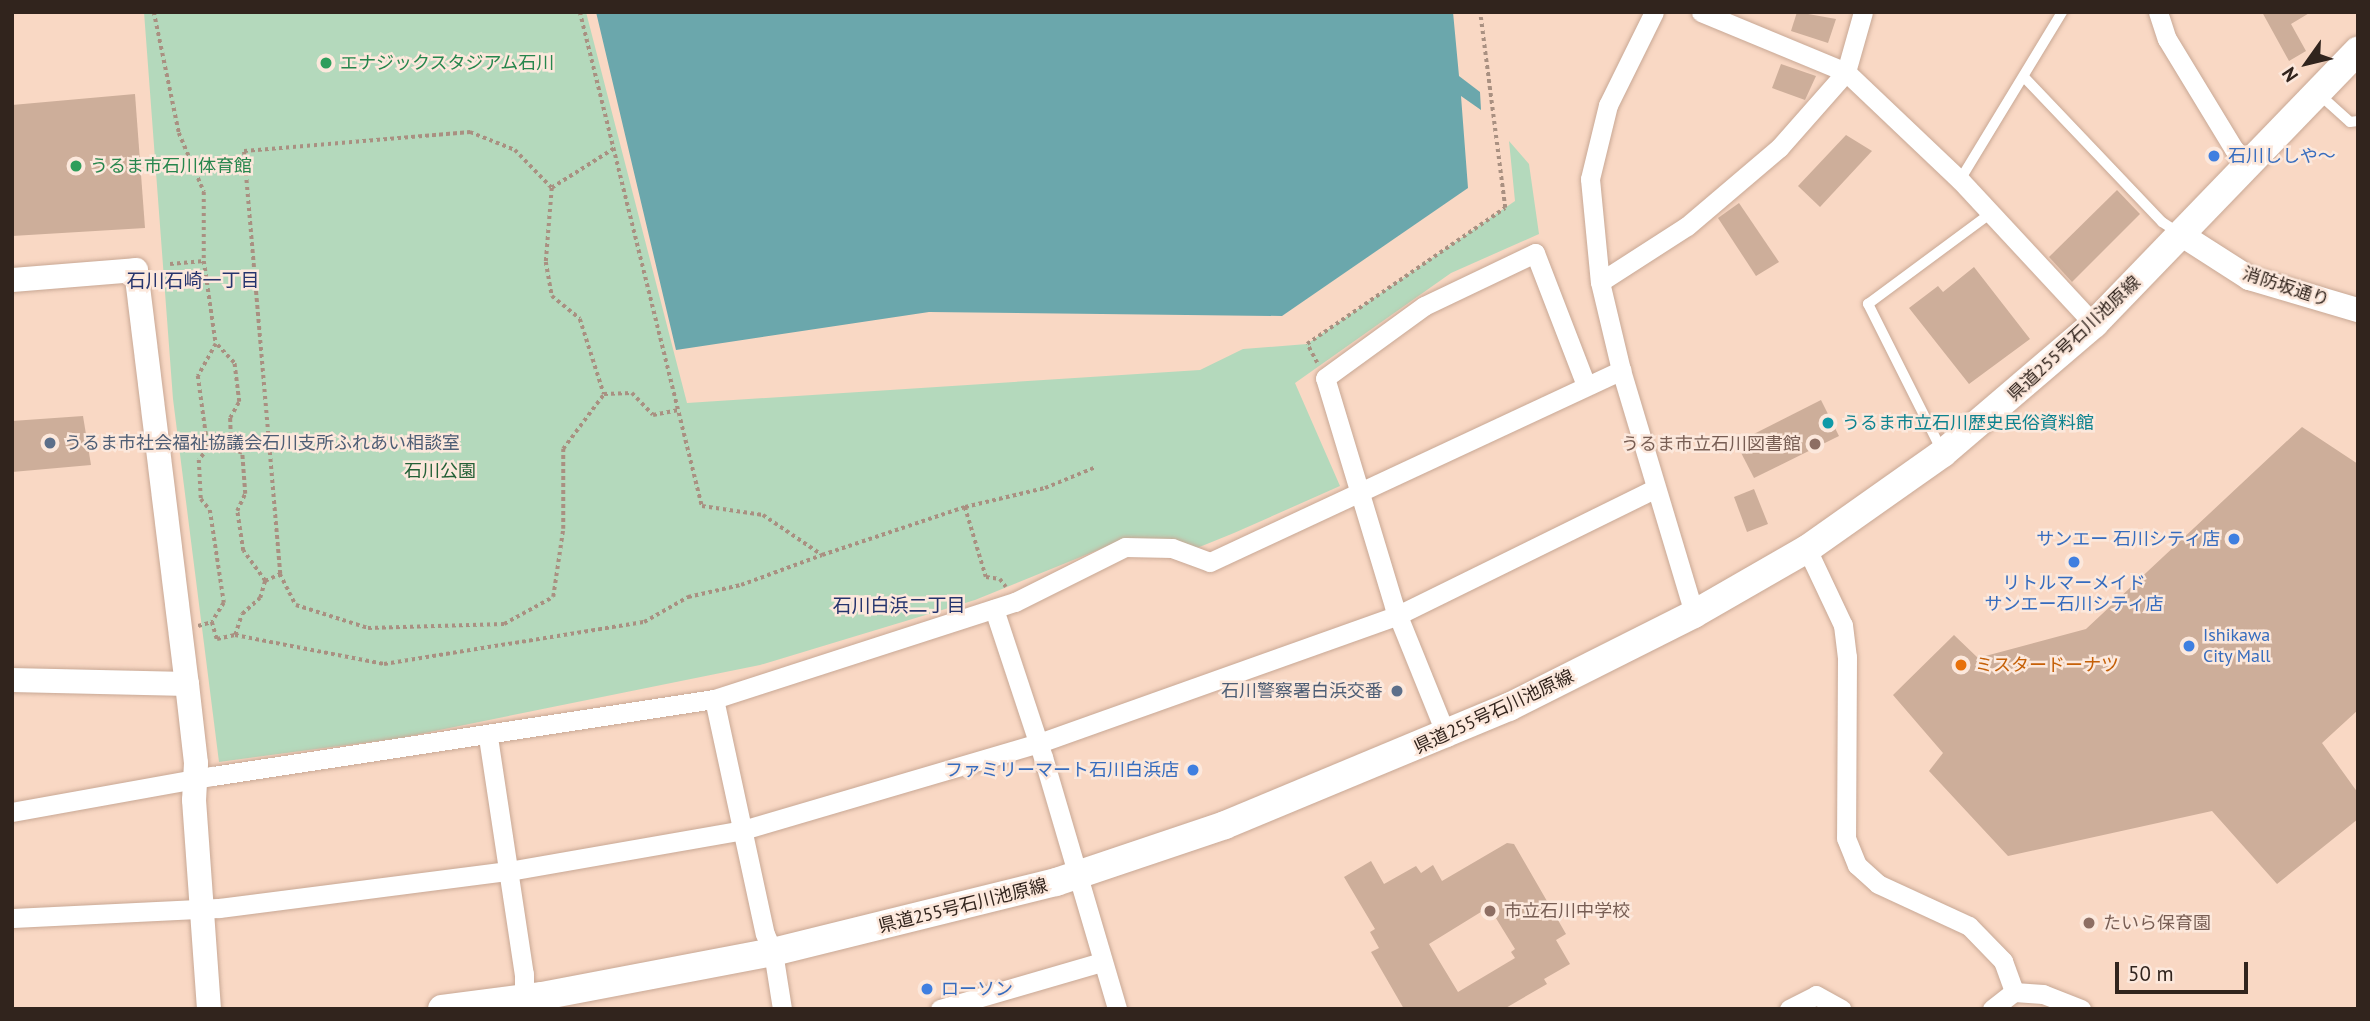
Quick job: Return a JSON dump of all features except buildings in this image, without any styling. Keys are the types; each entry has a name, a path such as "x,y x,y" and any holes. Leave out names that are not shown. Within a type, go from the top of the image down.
{"main road":[{"name":"県道255号石川池原線","path":"442,1009 523,1004 773,952 1078,876 1225,825 1447,737 1694,614 1807,549 1943,453 2094,324 2358,51"}],"street":[{"path":"1654,12 1608,105 1590,179 1600,282 1621,370 1654,489 1694,614"},
{"path":"1701,12 1846,72 1960,180 2094,324"},
{"path":"1600,282 1720,201 1780,148 1846,72 1863,12"},
{"path":"2158,12 2166,39 2234,149 2249,165"},
{"name":"消防坂通り","path":"2182,236 2249,278 2358,310"},
{"path":"1447,737 1398,615 1357,491 1325,378 1424,306 1535,253 1586,385"},
{"path":"12,280 136,270 187,684 209,1009"},
{"path":"12,812 195,780 488,737 714,699 994,609 1125,547 1172,548 1210,562 1357,491 1621,370"},
{"path":"12,918 202,909 509,871 743,830 1038,743 1398,615 1654,489"},
{"path":"1807,549 1843,625 1847,657 1846,838 1857,865 1878,884 1969,926 2003,961 2014,992"},
{"path":"994,609 1038,743 1117,1009"},
{"path":"12,680 187,684"},
{"path":"714,699 765,934 773,952 782,1009"},
{"path":"488,737 524,974 523,1004"},
{"path":"940,1009 1102,962"},
{"path":"1992,1009 2014,992 2043,993 2081,1009"},
{"path":"1790,1009 1816,995 1841,1009"}],"lane":[{"path":"1960,180 2062,12"},
{"path":"2024,77 2162,222 2182,236"},
{"path":"2317,93 2350,122 2358,121"},
{"path":"1943,453 1868,304 1991,213"}],"path":[{"path":"154,12 178,132 204,192 205,261 216,344 234,363 239,402 230,418 231,450 242,453 245,494 237,511 243,551 265,581"},
{"path":"580,12 702,506 764,515 822,555"},
{"path":"1325,378 1307,344 1505,208 1480,12"},
{"path":"470,132 514,150 552,188 546,262 552,296 580,319 604,394 563,449 563,528 553,597 504,624 368,628 296,604 280,573 244,151 470,132"},
{"path":"552,188 614,149"},
{"path":"170,264 205,261"},
{"path":"193,627 212,622 224,603 210,510 201,499 199,460 208,449 198,376 216,344"},
{"path":"604,394 632,393 653,415 678,410"},
{"path":"212,622 217,639 236,635 384,664 644,622 688,597 741,585 965,507 1045,488 1096,467"},
{"path":"965,507 986,577 1000,579 1010,591"},
{"path":"236,635 242,614 260,598 265,581 280,573"}],"green space":[{"name":"石川公園","path":"144,12 586,12 687,403 1200,370 1243,349 1307,344 1515,201 1509,141 1529,164 1539,234 1451,273 1295,383 1340,486 1197,548 1120,541 975,600 760,665 400,738 219,762 173,399"}],"water":[{"path":"596,12 1453,12 1459,76 1480,92 1481,110 1461,96 1468,188 1282,316 929,312 676,350"}],"place":[{"name":"エナジックスタジアム石川","path":"326,63"},
{"name":"石川ししや〜","path":"2214,156"},
{"name":"うるま市石川体育館","path":"76,166"},
{"name":"うるま市立石川歴史民俗資料館","path":"1828,423"},
{"name":"うるま市社会福祉協議会石川支所ふれあい相談室","path":"50,443"},
{"name":"うるま市立石川図書館","path":"1815,444"},
{"name":"サンエー 石川シティ店","path":"2234,539"},
{"name":"リトルマーメイド サンエー石川シティ店","path":"2074,562"},
{"name":"Ishikawa City Mall","path":"2189,646"},
{"name":"ミスタードーナツ","path":"1961,665"},
{"name":"石川警察署白浜交番","path":"1397,691"},
{"name":"ファミリーマート石川白浜店","path":"1193,770"},
{"name":"市立石川中学校","path":"1490,911"},
{"name":"たいら保育園","path":"2089,923"},
{"name":"ローソン","path":"927,989"}],"district":[{"name":"石川石崎一丁目","path":"193,281"},
{"name":"石川白浜二丁目","path":"899,606"}]}
